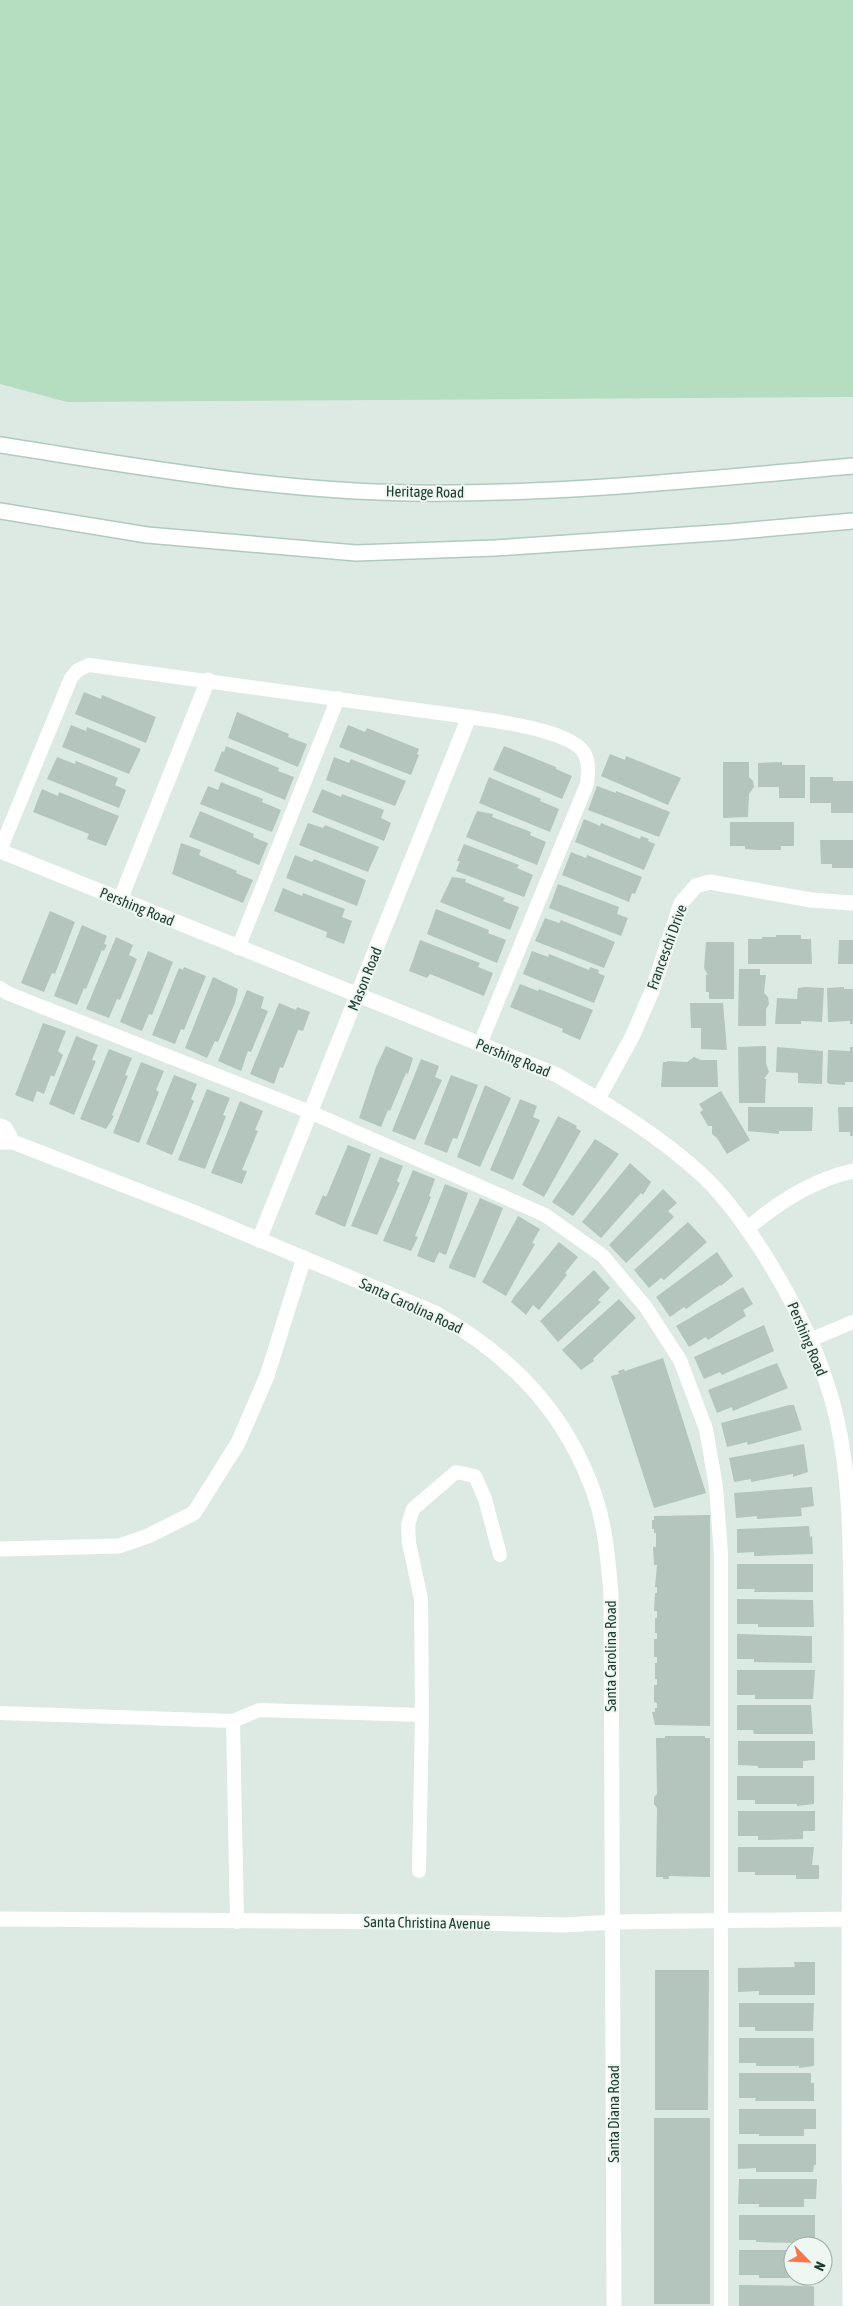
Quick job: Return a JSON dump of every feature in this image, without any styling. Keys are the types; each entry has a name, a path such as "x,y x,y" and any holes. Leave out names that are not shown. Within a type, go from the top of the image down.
{"street":[{"name":"Heritage Road","path":"0,445 237,482 409,493 521,491 627,485 853,466"},
{"path":"0,511 147,535 356,553 495,548 729,532 853,521"},
{"path":"120,900 208,680"},
{"name":"Mason Road","path":"259,1240 469,717"},
{"name":"Pershing Road","path":"0,851 557,1075 598,1099 660,1140 704,1176 747,1229 782,1283 810,1340 837,1419 848,1481 852,1672 850,2306"},
{"name":"Franceschi Drive","path":"598,1099 633,1035 652,991 681,903 696,886 710,882 811,900 853,903"},
{"name":"Santa Carolina Road","path":"0,1126 5,1128 7,1142 259,1240 435,1313 470,1333 505,1361 529,1384 552,1413 583,1465 596,1500 603,1528 611,1594 610,1767 614,1922"},
{"path":"747,1229 768,1211 810,1185 853,1171"},
{"path":"0,1548 119,1546 148,1536 194,1513 238,1443 267,1376 304,1258"},
{"name":"Santa Christina Avenue","path":"0,1919 566,1925 614,1922 851,1919"},
{"name":"Santa Diana Road","path":"614,1922 614,2306"}],"lane":[{"path":"0,851 70,678 78,670 89,665 101,665 469,717 524,726 573,742 584,752 588,766 587,784 480,1044"},
{"path":"238,948 338,698"},
{"path":"0,988 7,993 310,1112 545,1214 603,1256 645,1306 680,1360 706,1429 717,1497 721,1554 722,2306"},
{"path":"810,1340 853,1322"},
{"path":"419,1871 422,1715 421,1599 409,1543 408,1526 413,1509 456,1472 475,1476 486,1499 500,1555"},
{"path":"0,1713 233,1721 259,1710 422,1715"},
{"path":"233,1721 237,1922"}],"green space":[{"path":"0,0 853,0 853,397 67,402 0,384"}],"building":[{"path":"84,692 101,699 102,695 156,717 146,743 75,714"},
{"path":"237,712 289,734 288,737 307,744 298,767 228,738"},
{"path":"71,725 86,731 87,727 141,749 129,774 62,747"},
{"path":"348,725 365,732 367,728 419,749 417,754 419,755 411,775 339,747"},
{"path":"226,746 279,768 278,771 294,777 285,800 214,771"},
{"path":"504,746 556,767 556,769 572,776 562,799 493,770"},
{"path":"610,754 625,760 626,756 681,778 668,805 601,776"},
{"path":"57,757 75,764 76,761 118,778 115,785 126,790 119,808 47,779"},
{"path":"334,757 349,763 351,759 406,781 395,806 326,780"},
{"path":"723,762 749,762 749,777 753,781 754,787 749,794 748,817 723,818"},
{"path":"782,762 782,765 805,765 805,798 779,798 779,787 758,787 758,763"},
{"path":"489,777 541,799 540,801 559,809 550,832 479,803"},
{"path":"810,777 833,777 833,781 853,781 853,813 831,813 831,803 810,803"},
{"path":"221,782 263,799 262,802 281,810 272,832 200,804 208,786 218,790"},
{"path":"597,786 616,793 616,791 670,812 659,837 588,810"},
{"path":"42,789 58,796 59,792 119,816 106,846 87,839 89,834 33,812"},
{"path":"322,789 341,797 342,794 384,810 381,818 391,823 384,841 312,812"},
{"path":"200,811 254,834 253,837 268,843 259,865 189,837"},
{"path":"477,811 493,814 492,817 531,832 530,835 546,842 537,865 466,837"},
{"path":"584,819 600,826 601,823 640,839 641,836 655,844 644,870 575,842"},
{"path":"730,822 794,822 794,846 781,846 781,850 759,850 745,849 745,846 730,846"},
{"path":"308,823 323,828 325,825 379,847 368,872 299,845"},
{"path":"820,840 853,840 853,868 832,868 832,864 821,864"},
{"path":"181,843 201,850 199,855 253,880 243,903 172,874"},
{"path":"464,844 519,865 517,868 533,875 524,897 456,871 460,861 457,861"},
{"path":"571,852 586,858 587,855 642,877 635,894 632,893 629,902 562,875"},
{"path":"295,855 312,862 314,859 366,880 357,906 286,878"},
{"path":"452,877 466,879 465,882 505,898 503,901 519,907 510,930 440,902"},
{"path":"558,884 619,907 617,914 628,918 621,936 549,908"},
{"path":"283,888 302,896 303,893 345,909 342,917 352,921 344,944 326,937 327,932 274,911"},
{"path":"436,909 489,930 488,933 506,940 497,963 427,934"},
{"path":"50,911 75,922 55,974 52,973 44,992 21,983"},
{"path":"545,918 559,923 561,920 615,942 604,968 535,941"},
{"path":"82,925 107,936 104,944 107,945 104,951 102,950 86,989 84,988 77,1005 54,996"},
{"path":"776,935 801,935 801,939 811,939 812,964 748,964 748,939 776,937"},
{"path":"116,937 133,945 129,955 137,959 120,1000 117,999 109,1018 86,1009"},
{"path":"420,940 480,963 478,967 493,973 484,996 430,974 427,978 409,971"},
{"path":"839,940 853,940 853,964 838,964"},
{"path":"706,942 734,942 734,999 709,999 709,992 706,992 706,975 708,975 704,968"},
{"path":"148,951 173,962 152,1015 149,1014 142,1031 120,1022"},
{"path":"532,951 548,957 549,954 589,970 590,967 599,970 598,973 605,976 594,1003 523,974"},
{"path":"184,967 206,976 184,1030 181,1029 175,1044 152,1035 179,968 183,970"},
{"path":"739,969 760,969 760,975 766,975 764,993 768,997 769,1004 766,1009 766,1026 738,1026"},
{"path":"213,977 238,989 235,1003 218,1042 215,1041 207,1058 185,1048"},
{"path":"520,984 538,991 539,989 593,1010 580,1040 562,1032 563,1029 510,1007"},
{"path":"844,987 844,989 853,989 853,1024 850,1024 850,1021 828,1022 827,988"},
{"path":"798,988 824,988 822,1022 801,1021 801,1024 775,1024 777,998 797,999"},
{"path":"247,990 264,997 261,1008 268,1011 251,1052 248,1051 241,1071 218,1061"},
{"path":"279,1003 296,1010 297,1007 310,1012 303,1031 298,1030 283,1068 280,1067 274,1084 250,1074"},
{"path":"690,1003 723,1003 727,1050 701,1049 701,1028 691,1028"},
{"path":"43,1023 66,1031 58,1051 63,1055 54,1077 51,1075 44,1094 37,1091 33,1102 15,1095"},
{"path":"76,1036 98,1045 92,1060 96,1061 74,1115 49,1104"},
{"path":"386,1046 413,1058 408,1074 406,1073 381,1127 359,1118 376,1067"},
{"path":"766,1046 766,1063 769,1072 764,1079 766,1079 765,1103 739,1103 738,1047"},
{"path":"777,1047 823,1051 822,1084 798,1083 798,1073 776,1072"},
{"path":"850,1047 853,1047 853,1082 845,1082 845,1085 829,1084 827,1082 828,1050 850,1051"},
{"path":"109,1049 132,1058 125,1075 128,1076 112,1115 114,1116 106,1129 80,1119"},
{"path":"694,1057 701,1060 717,1060 718,1087 661,1087 663,1062 687,1062"},
{"path":"421,1059 439,1066 435,1077 442,1080 415,1140 392,1131"},
{"path":"141,1062 164,1071 156,1090 159,1092 139,1143 113,1133"},
{"path":"174,1075 197,1084 191,1099 194,1101 172,1155 146,1144"},
{"path":"451,1075 478,1085 457,1139 453,1138 447,1153 424,1144"},
{"path":"485,1085 511,1098 480,1167 457,1157"},
{"path":"207,1089 230,1098 223,1115 226,1116 205,1169 178,1160"},
{"path":"721,1091 750,1140 727,1154 717,1138 712,1134 712,1126 708,1126 700,1112 703,1110 699,1104"},
{"path":"520,1099 537,1106 533,1117 540,1120 513,1180 490,1170"},
{"path":"240,1101 263,1111 255,1130 258,1131 242,1170 247,1171 242,1184 211,1173"},
{"path":"748,1107 813,1107 812,1131 779,1131 779,1134 748,1131"},
{"path":"838,1107 853,1107 853,1136 850,1136 850,1132 839,1132"},
{"path":"558,1116 577,1126 576,1128 581,1131 544,1197 522,1185"},
{"path":"595,1139 619,1154 573,1216 552,1202"},
{"path":"348,1145 371,1154 345,1227 315,1214 323,1195 326,1197"},
{"path":"380,1157 403,1166 397,1181 400,1183 377,1235 351,1226"},
{"path":"630,1163 651,1182 643,1195 641,1193 601,1238 582,1222"},
{"path":"413,1170 435,1179 429,1196 431,1197 415,1236 418,1237 411,1251 383,1241"},
{"path":"445,1184 468,1193 446,1255 439,1252 434,1263 417,1256"},
{"path":"663,1189 677,1203 668,1211 674,1217 626,1263 609,1245"},
{"path":"480,1198 503,1208 475,1278 449,1268 449,1266"},
{"path":"518,1216 540,1229 532,1243 535,1244 506,1296 482,1282"},
{"path":"688,1222 707,1242 664,1280 661,1278 649,1288 634,1270"},
{"path":"559,1242 578,1257 565,1273 567,1275 539,1310 533,1305 526,1315 511,1302"},
{"path":"717,1252 733,1276 686,1309 684,1307 670,1317 656,1297"},
{"path":"594,1270 610,1288 598,1300 601,1302 558,1342 540,1321"},
{"path":"743,1287 753,1304 743,1310 746,1316 708,1340 706,1337 689,1347 676,1326"},
{"path":"619,1299 636,1318 593,1359 594,1361 581,1370 562,1350"},
{"path":"764,1325 774,1351 722,1375 720,1372 704,1379 694,1357"},
{"path":"663,1358 706,1493 654,1508 611,1376 619,1374 618,1371 624,1369 625,1371"},
{"path":"777,1363 788,1388 733,1411 732,1407 717,1413 708,1390"},
{"path":"794,1405 802,1430 748,1445 747,1442 727,1447 721,1423"},
{"path":"804,1444 808,1472 793,1477 793,1474 751,1482 751,1479 734,1482 729,1458"},
{"path":"812,1487 814,1506 801,1508 802,1516 757,1519 757,1516 736,1518 734,1493"},
{"path":"710,1515 710,1726 655,1725 652,1712 655,1712 655,1708 657,1708 657,1703 654,1702 654,1685 657,1685 655,1663 657,1663 657,1657 654,1657 654,1639 657,1639 655,1618 657,1618 657,1611 654,1611 655,1593 657,1593 657,1587 655,1587 657,1565 654,1565 653,1547 656,1547 656,1533 652,1529 652,1520 654,1520 654,1516"},
{"path":"809,1526 810,1537 812,1536 813,1554 754,1556 754,1552 737,1553 737,1529"},
{"path":"737,1564 813,1564 813,1592 754,1592 755,1589 737,1589"},
{"path":"737,1599 813,1600 814,1627 758,1627 758,1624 737,1624"},
{"path":"737,1634 812,1636 812,1663 754,1662 754,1659 737,1659"},
{"path":"737,1670 815,1670 813,1699 755,1699 755,1695 737,1695"},
{"path":"737,1705 811,1705 813,1734 754,1734 753,1730 737,1730"},
{"path":"665,1736 705,1736 705,1738 710,1738 710,1877 669,1876 669,1879 663,1879 663,1877 656,1877 657,1808 654,1804 654,1797 657,1794 656,1738 665,1738"},
{"path":"738,1741 815,1741 815,1760 803,1761 803,1768 758,1768 758,1766 738,1765"},
{"path":"737,1776 814,1776 814,1804 797,1806 797,1804 755,1804 755,1800 737,1800"},
{"path":"738,1811 815,1811 815,1831 803,1831 803,1839 758,1840 758,1836 738,1836"},
{"path":"738,1847 814,1847 812,1865 819,1865 819,1879 796,1879 796,1875 755,1875 755,1872 738,1872"},
{"path":"794,1962 815,1962 815,1995 759,1995 759,1991 738,1992 738,1968 795,1967"},
{"path":"655,1970 709,1970 708,2110 655,2110"},
{"path":"739,2003 814,2003 813,2031 755,2031 755,2027 739,2027"},
{"path":"739,2038 814,2038 814,2066 799,2068 799,2066 756,2066 756,2063 739,2063"},
{"path":"739,2073 811,2073 811,2083 814,2083 814,2101 755,2101 756,2098 739,2098"},
{"path":"739,2109 816,2109 816,2129 804,2129 804,2136 739,2134"},
{"path":"654,2118 710,2118 710,2304 654,2304"},
{"path":"738,2144 816,2144 816,2165 814,2165 813,2172 756,2172 756,2168 738,2169"},
{"path":"739,2179 817,2179 816,2199 804,2199 804,2207 759,2207 759,2204 738,2204"},
{"path":"739,2215 815,2215 815,2236 783,2236 783,2243 739,2240"},
{"path":"739,2250 783,2250 783,2278 759,2278 759,2275 739,2275"},
{"path":"739,2285 814,2286 814,2306 739,2306"}]}
